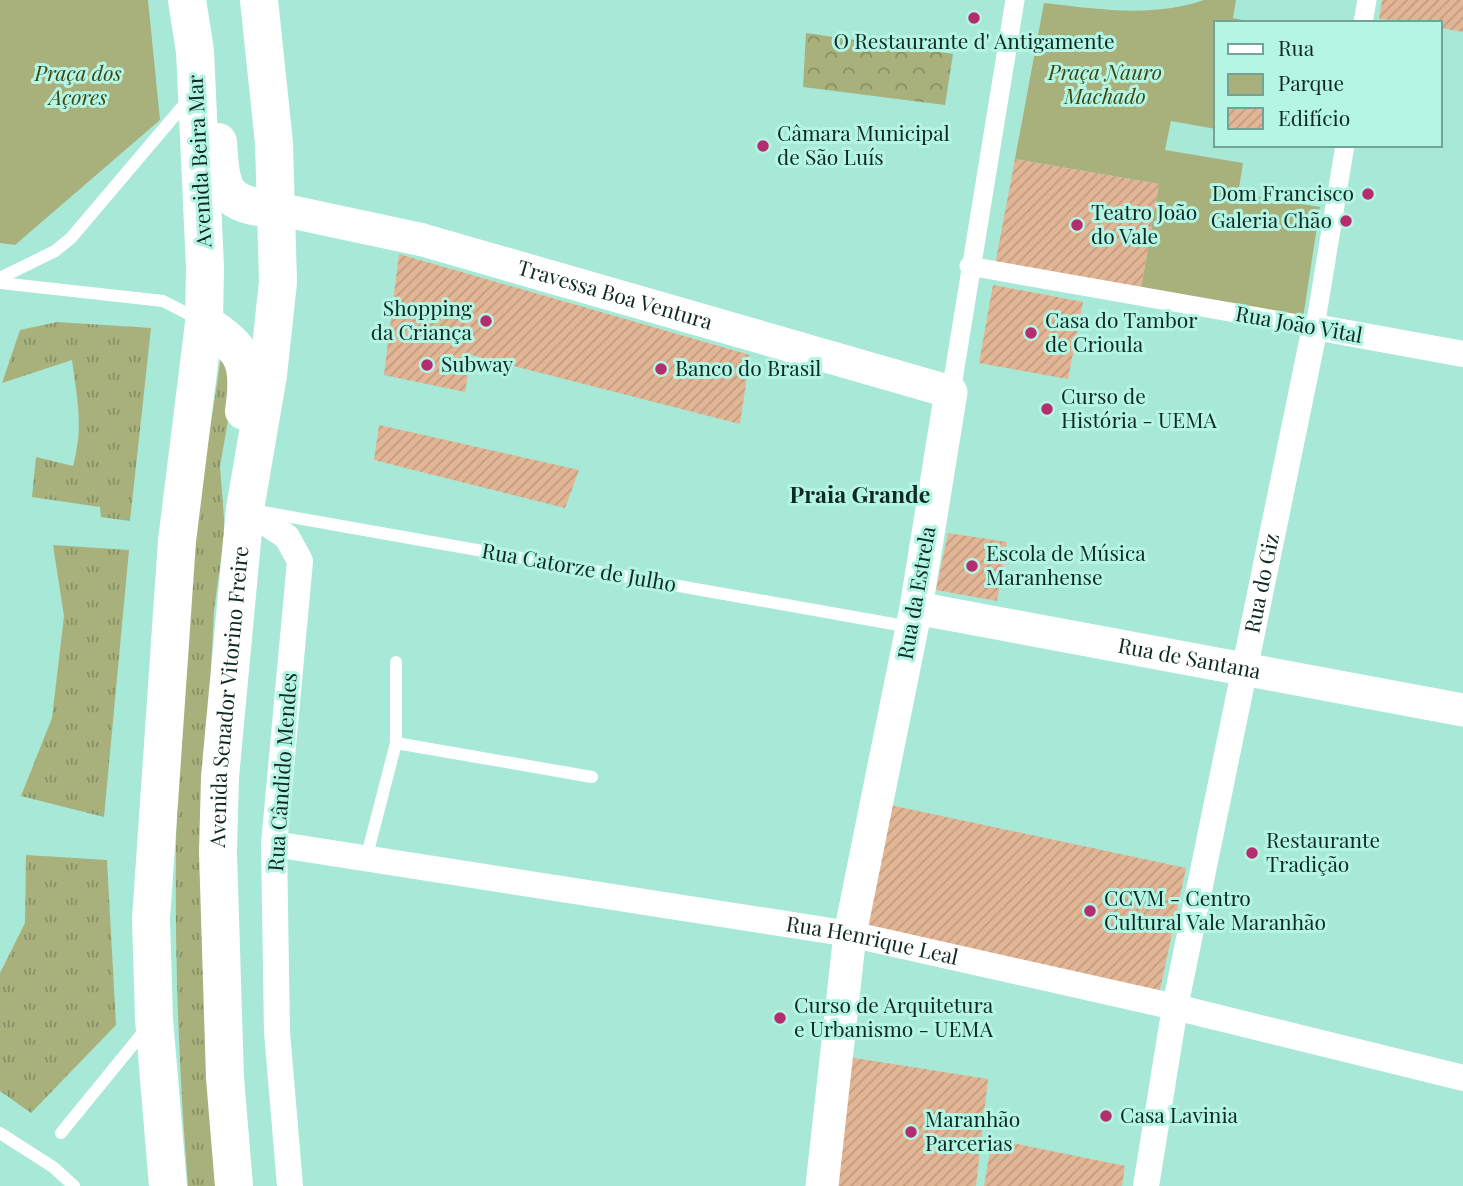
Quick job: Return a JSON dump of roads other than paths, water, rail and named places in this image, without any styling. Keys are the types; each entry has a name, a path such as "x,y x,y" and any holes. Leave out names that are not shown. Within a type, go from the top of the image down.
{"main road":[{"name":"Avenida Beira Mar","path":"187,0 195,51 205,255 204,323"},
{"path":"195,51 213,92 221,182 238,201 278,209 259,0"},
{"name":"Avenida Senador Vitorino Freire","path":"234,1186 225,1078 218,852 220,777 244,522 268,375 278,282 278,209"},
{"path":"204,323 240,352 247,366 248,383 235,467 244,522"},
{"path":"168,1186 154,1019 151,919 177,541 204,323"}],"street":[{"name":"Rua da Estrela","path":"822,1186 850,934 914,617 969,267 1015,0"},
{"path":"1363,21 1367,0"},
{"name":"Rua do Giz","path":"1146,1186 1175,1007 1242,669 1315,327 1345,147"},
{"name":"Travessa Boa Ventura","path":"278,209 423,240 951,392"},
{"name":"Rua João Vital","path":"969,267 1463,354"},
{"name":"Rua Cândido Mendes","path":"244,522 287,537 300,561 274,844 277,1032 290,1186"},
{"name":"Rua de Santana","path":"914,617 1242,669 1463,710"},
{"name":"Rua Henrique Leal","path":"274,844 850,934 1175,1007 1463,1078"}],"lane":[{"path":"0,280 55,251 71,238 197,89"},
{"path":"0,280 163,301 204,323"},
{"name":"Rua Catorze de Julho","path":"244,522 914,617"},
{"path":"366,859 396,743 396,662"},
{"path":"396,743 592,777"},
{"path":"61,1133 154,1019"},
{"path":"0,1133 52,1167 74,1186"}],"place":[{"name":"O Restaurante d' Antigamente","path":"974,18"},
{"name":"Câmara Municipal de São Luís","path":"763,146"},
{"name":"Dom Francisco","path":"1368,194"},
{"name":"Galeria Chão","path":"1346,221"},
{"name":"Teatro João do Vale","path":"1077,225"},
{"name":"Shopping da Criança","path":"486,321"},
{"name":"Casa do Tambor de Crioula","path":"1031,333"},
{"name":"Subway","path":"427,365"},
{"name":"Banco do Brasil","path":"661,369"},
{"name":"Curso de História - UEMA","path":"1047,409"},
{"name":"Escola de Música Maranhense","path":"972,566"},
{"name":"Restaurante Tradição","path":"1252,853"},
{"name":"CCVM - Centro Cultural Vale Maranhão","path":"1090,911"},
{"name":"Curso de Arquitetura e Urbanismo - UEMA","path":"780,1018"},
{"name":"Casa Lavinia","path":"1106,1116"},
{"name":"Maranhão Parcerias","path":"911,1132"}],"district":[{"name":"Praia Grande","path":"860,495"}],"park label":[{"name":"Praça Nauro Machado","path":"1105,85"},
{"name":"Praça dos Açores","path":"78,86"}]}
